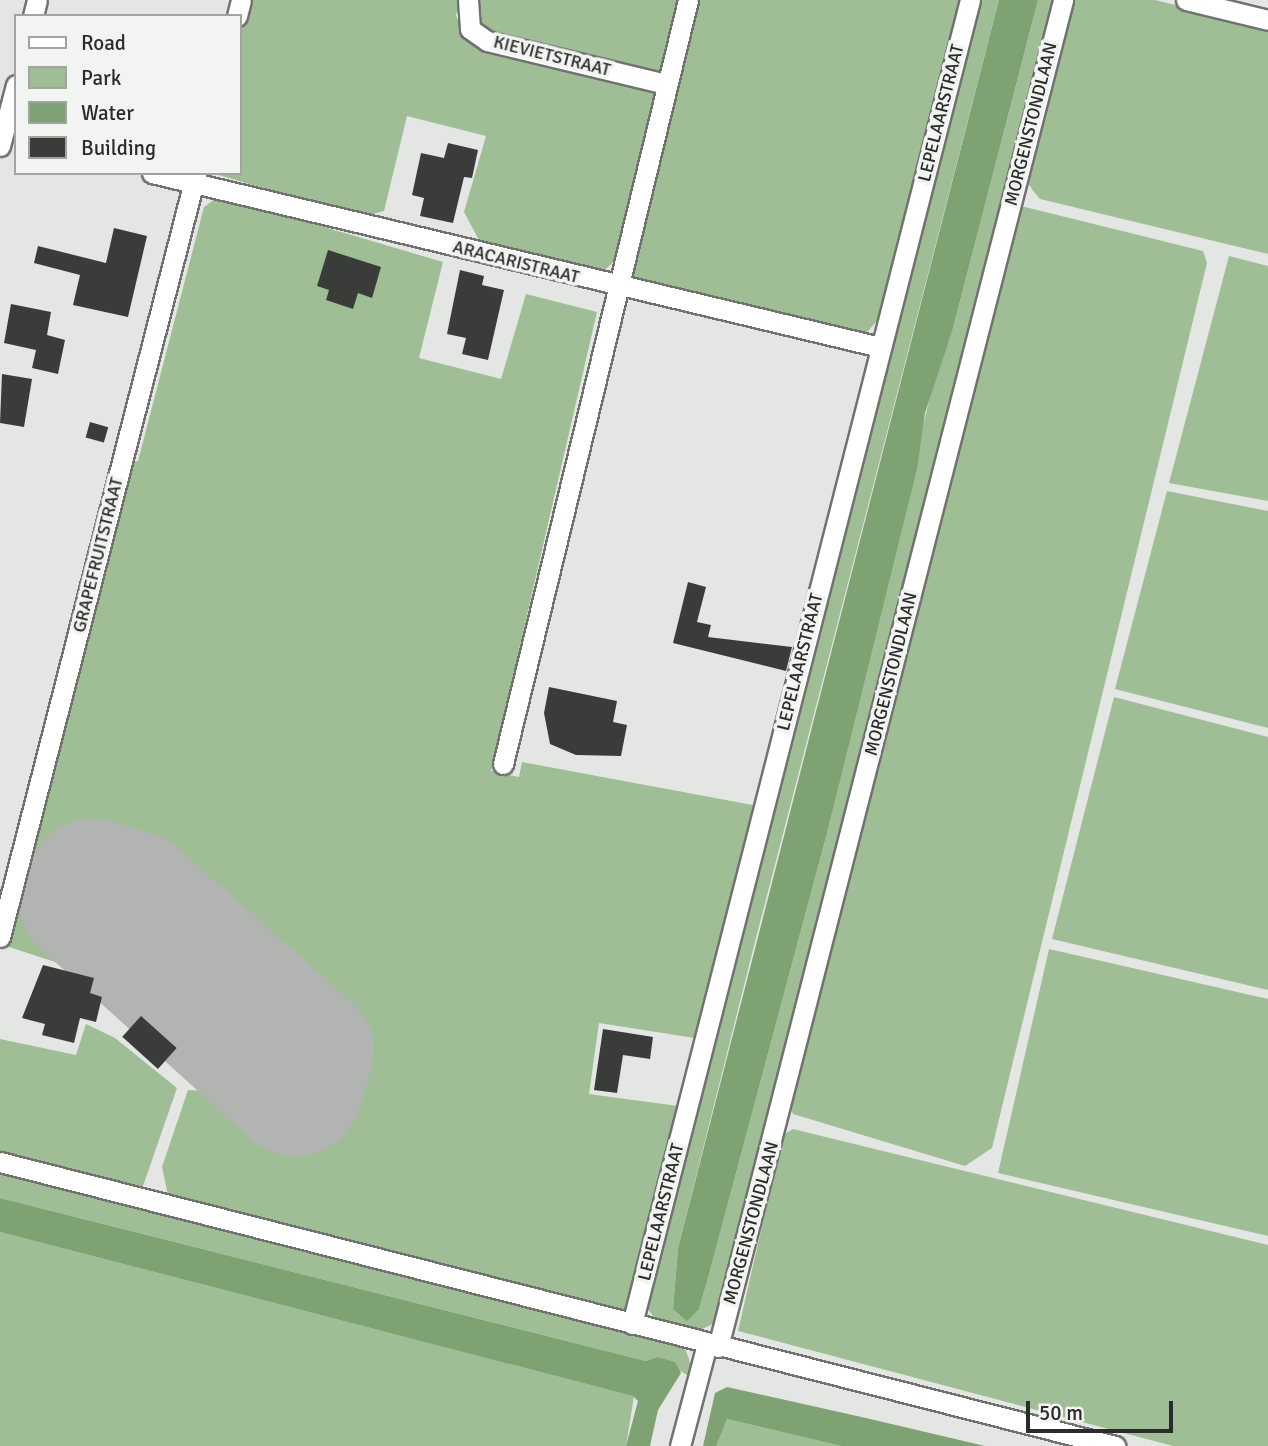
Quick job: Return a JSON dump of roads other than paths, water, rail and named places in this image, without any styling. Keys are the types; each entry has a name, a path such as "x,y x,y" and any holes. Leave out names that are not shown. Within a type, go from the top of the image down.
{"street":[{"name":"KIEVIETSTRAAT","path":"468,0 470,29 487,41 666,84"},
{"path":"503,764 688,0"},
{"name":"LEPELAARSTRAAT","path":"632,1324 970,0"},
{"name":"MORGENSTONDLAAN","path":"680,1446 712,1346 1063,0"},
{"path":"1186,0 1268,20"},
{"path":"6,142 14,96"},
{"name":"ARACARISTRAAT","path":"169,175 195,178 617,286 880,347"},
{"name":"GRAPEFRUITSTRAAT","path":"0,937 195,178"},
{"path":"0,1161 712,1346 1115,1446"}],"water":[{"path":"999,0 1038,0 953,328 925,413 917,469 827,833 708,1278 699,1309 687,1321 673,1309 678,1248"},
{"path":"0,1198 646,1361 657,1357 675,1362 681,1373 658,1410 650,1446 626,1446 638,1401 633,1396 0,1232"},
{"path":"727,1387 985,1446 841,1446 727,1419 716,1446 703,1446 715,1393"}]}
